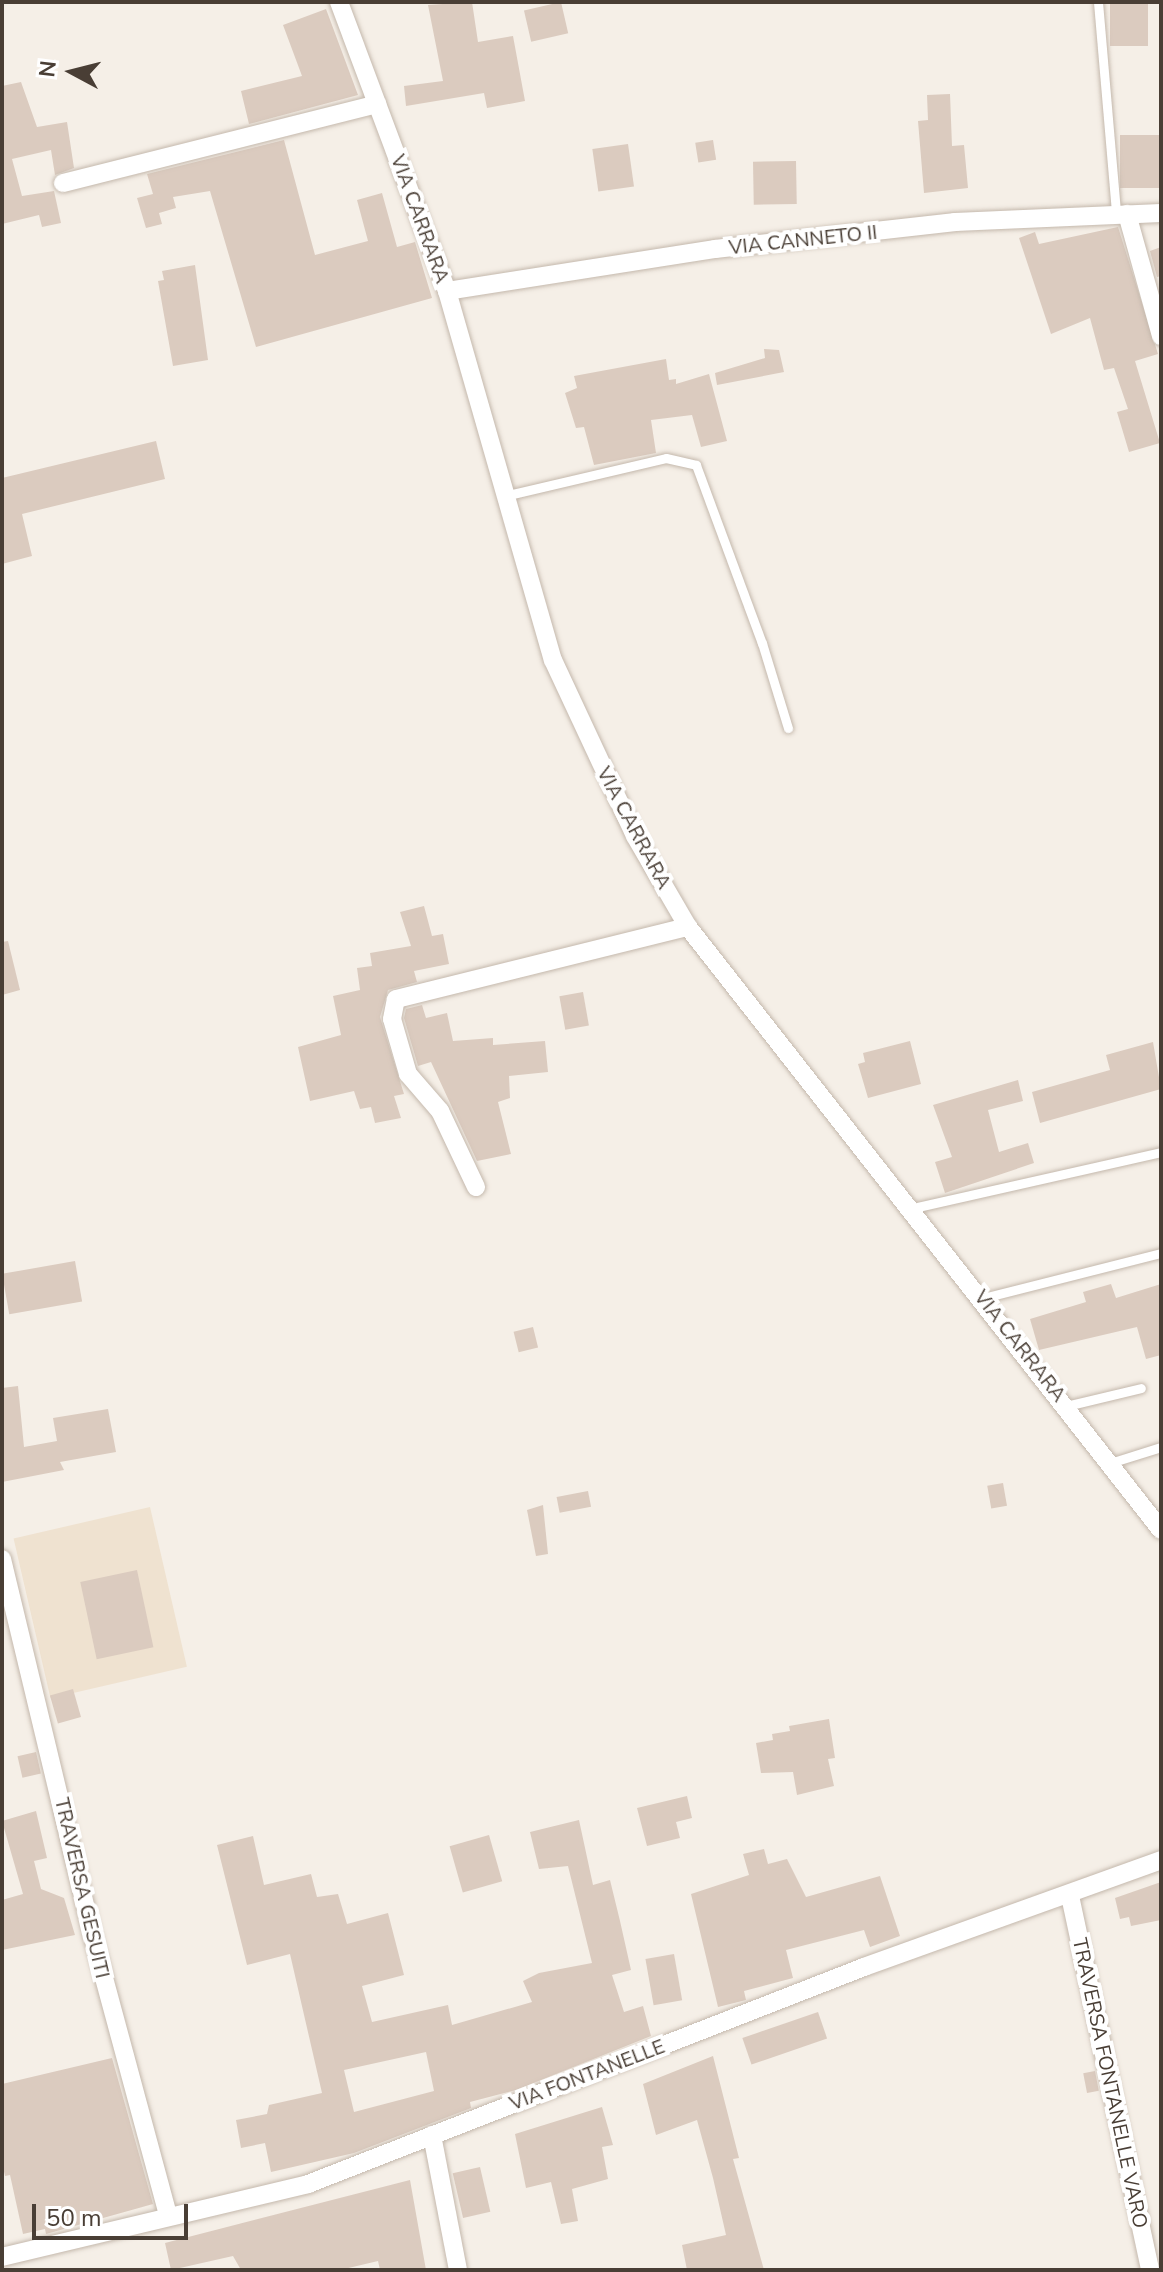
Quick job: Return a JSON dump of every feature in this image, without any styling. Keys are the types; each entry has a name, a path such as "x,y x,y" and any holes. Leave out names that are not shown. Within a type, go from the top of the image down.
{"street":[{"name":"VIA CARRARA","path":"339,2 447,291 504,496 570,704 635,836 688,927 913,1208 1161,1530"},
{"path":"63,183 377,104"},
{"name":"VIA CANNETO II","path":"447,291 730,248 955,222 1161,213"},
{"path":"1122,214 1161,336"},
{"path":"476,1187 440,1111 408,1074 392,1019 396,999 688,927"},
{"name":"TRAVERSA GESUITI","path":"2,1559 93,1937 168,2215"},
{"name":"VIA FONTANELLE","path":"2,2257 308,2184 864,1967 1070,1896 1161,1860"},
{"name":"TRAVERSA FONTANELLE VARO","path":"1070,1896 1150,2270"},
{"path":"432,2135 458,2270"}],"lane":[{"path":"1098,2 1122,214"},
{"path":"504,496 666,458 696,465 762,643 788,728"},
{"path":"913,1208 1161,1152"},
{"path":"983,1298 1161,1253"},
{"path":"1066,1406 1141,1388"},
{"path":"1110,1463 1161,1447"}],"shaded area":[{"path":"150,1507 187,1667 50,1698 14,1538"}],"building":[{"path":"472,2 478,42 513,36 525,101 487,108 484,93 406,106 404,86 443,81 428,5"},
{"path":"561,2 568,33 531,42 524,11"},
{"path":"1110,2 1148,2 1148,46 1110,46"},
{"path":"326,9 358,95 249,124 241,91 302,76 283,25"},
{"path":"21,82 37,127 67,122 74,168 55,175 51,150 12,159 22,196 54,191 61,223 42,227 39,215 2,224 2,86"},
{"path":"950,94 952,146 964,145 968,188 924,193 918,121 928,120 927,95"},
{"path":"1120,135 1161,135 1161,188 1120,188"},
{"path":"284,140 315,255 368,241 357,200 382,193 397,247 415,242 432,298 256,347 210,191 173,197 176,208 159,213 162,224 146,228 137,198 153,194 147,174"},
{"path":"713,140 716,160 698,163 695,143"},
{"path":"628,144 634,187 598,192 592,149"},
{"path":"796,161 797,204 754,205 753,162"},
{"path":"1118,227 1158,354 1135,361 1160,443 1129,452 1117,412 1128,409 1114,368 1104,370 1090,318 1051,334 1019,238 1035,232 1039,244"},
{"path":"1161,247 1161,276 1157,277 1150,251"},
{"path":"195,265 208,360 173,366 158,281 164,280 162,271"},
{"path":"764,349 779,350 784,372 717,385 715,373 765,358"},
{"path":"666,359 669,380 676,379 676,384 709,374 727,441 701,447 692,415 651,420 656,453 594,465 584,427 576,428 565,393 577,388 574,376"},
{"path":"156,441 165,479 22,514 32,556 2,564 2,478"},
{"path":"424,906 432,936 443,934 449,964 414,971 417,982 388,990 380,1017 404,1094 394,1096 401,1118 375,1123 371,1107 360,1109 354,1091 310,1101 298,1047 341,1035 333,996 360,990 357,968 372,966 370,953 411,946 400,912"},
{"path":"8,941 20,990 2,995 2,942"},
{"path":"583,992 589,1025 565,1030 559,996"},
{"path":"422,1005 426,1018 447,1013 453,1041 493,1038 493,1045 545,1041 548,1072 509,1076 510,1098 498,1102 511,1154 477,1161 431,1062 418,1066 404,1018 406,1009"},
{"path":"910,1041 921,1084 868,1098 858,1064 865,1062 863,1053"},
{"path":"1153,1042 1161,1089 1040,1123 1032,1092 1110,1070 1106,1055"},
{"path":"1018,1080 1023,1101 988,1110 999,1152 1028,1143 1034,1163 945,1193 935,1162 952,1157 933,1105"},
{"path":"75,1261 82,1301 9,1314 2,1274"},
{"path":"1111,1284 1116,1298 1161,1284 1161,1355 1146,1359 1137,1327 1039,1350 1030,1319 1086,1302 1083,1292"},
{"path":"533,1327 538,1347 519,1352 514,1332"},
{"path":"18,1386 24,1447 57,1441 53,1418 108,1409 116,1452 60,1462 64,1470 2,1482 2,1388"},
{"path":"1003,1483 1007,1506 991,1508 987,1486"},
{"path":"588,1491 591,1507 560,1513 557,1497"},
{"path":"543,1505 548,1554 536,1556 527,1510"},
{"path":"137,1570 153,1647 97,1659 80,1582"},
{"path":"73,1689 81,1717 58,1723 50,1696"},
{"path":"829,1719 835,1758 828,1759 834,1786 797,1795 793,1772 761,1773 756,1743 773,1740 772,1734 790,1731 789,1726"},
{"path":"36,1752 41,1773 22,1778 17,1756"},
{"path":"687,1796 692,1818 676,1822 680,1838 647,1846 637,1808"},
{"path":"36,1811 47,1858 34,1861 41,1889 64,1898 75,1935 2,1950 2,1900 23,1894 2,1821"},
{"path":"579,1820 593,1885 610,1880 620,1921 631,1970 612,1975 624,2012 643,2006 651,2036 516,2090 470,2102 471,2108 354,2153 271,2172 265,2143 241,2148 236,2120 267,2114 269,2105 322,2093 290,1954 247,1965 217,1845 253,1836 264,1885 311,1874 317,1897 338,1894 347,1924 388,1913 404,1975 362,1986 372,2022 448,2005 452,2025 532,2002 523,1981 539,1973 592,1963 568,1866 539,1869 530,1832","holes":["426,2052 434,2091 354,2112 344,2070"]},
{"path":"489,1835 502,1881 463,1892 450,1846"},
{"path":"764,1849 768,1864 787,1859 806,1897 880,1876 900,1936 870,1947 864,1930 786,1950 793,1978 744,1991 746,2000 718,2007 691,1894 749,1875 743,1854"},
{"path":"1161,1882 1161,1920 1131,1926 1129,1917 1120,1919 1115,1898"},
{"path":"674,1954 682,2000 654,2005 645,1959"},
{"path":"818,2012 827,2038 751,2065 742,2038"},
{"path":"713,2056 739,2158 733,2159 764,2270 687,2270 682,2245 726,2235 713,2178 697,2120 656,2135 643,2084"},
{"path":"112,2058 153,2204 46,2234 45,2229 23,2234 10,2175 5,2176 2,2163 2,2084"},
{"path":"1095,2071 1099,2091 1087,2093 1083,2073"},
{"path":"602,2107 613,2145 602,2147 608,2179 572,2189 578,2221 561,2224 551,2182 526,2188 515,2134"},
{"path":"480,2167 490,2212 463,2218 453,2173"},
{"path":"410,2180 426,2270 380,2270 378,2261 340,2270 241,2270 233,2256 171,2270 165,2243"}]}
